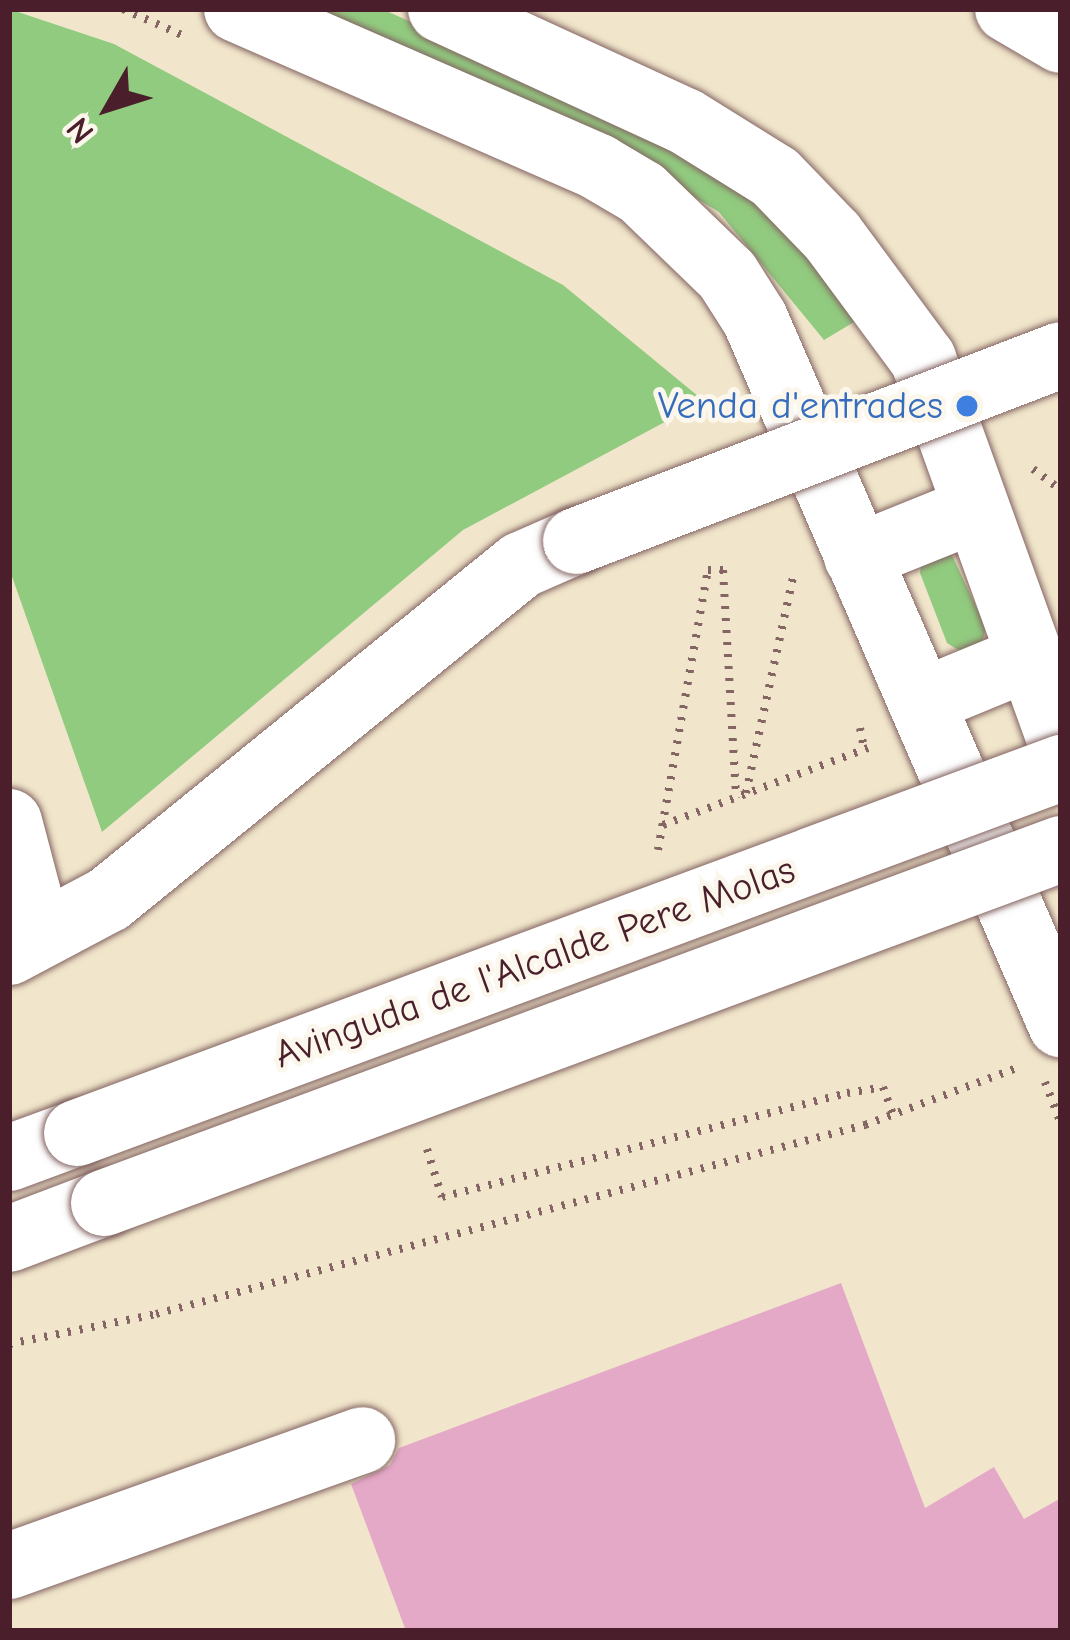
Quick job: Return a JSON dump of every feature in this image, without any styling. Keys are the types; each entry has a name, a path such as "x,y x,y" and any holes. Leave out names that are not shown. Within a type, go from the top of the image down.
{"street":[{"path":"237,9 642,193 727,275 791,407 828,553 926,713 1049,1042"},
{"path":"442,9 685,121 775,177 880,296 922,359 1061,743"},
{"path":"1009,9 1061,40"},
{"path":"9,952 109,899 521,565 1061,355"},
{"path":"828,553 976,509"},
{"path":"926,713 1030,657"},
{"name":"Avinguda de l'Alcalde Pere Molas","path":"9,1158 1061,768"},
{"path":"9,822 28,894 9,937"},
{"name":"Avinguda de l'Alcalde Pere Molas","path":"9,1239 1061,849"},
{"path":"9,1566 362,1440"}],"path":[{"path":"746,794 828,553"},
{"path":"658,856 709,570 723,570 736,798"},
{"path":"662,825 746,794 926,713"},
{"path":"9,1344 156,1314 893,1114 1049,1042"},
{"path":"408,1090 442,1196 847,1093 883,1087 893,1114"}],"green space":[{"path":"9,9 114,44 563,285 704,401 463,530 102,832 9,568"},
{"path":"286,9 382,9 689,147 743,182 859,319 824,340 719,212 666,180"},
{"path":"951,553 986,628 982,643 960,651 947,643 920,573 921,564"}],"building":[{"path":"841,1283 925,1508 994,1467 1024,1519 1061,1498 1061,1631 406,1631 351,1484 390,1465 399,1448"}],"place":[{"name":"Venda d'entrades","path":"967,406"}]}
